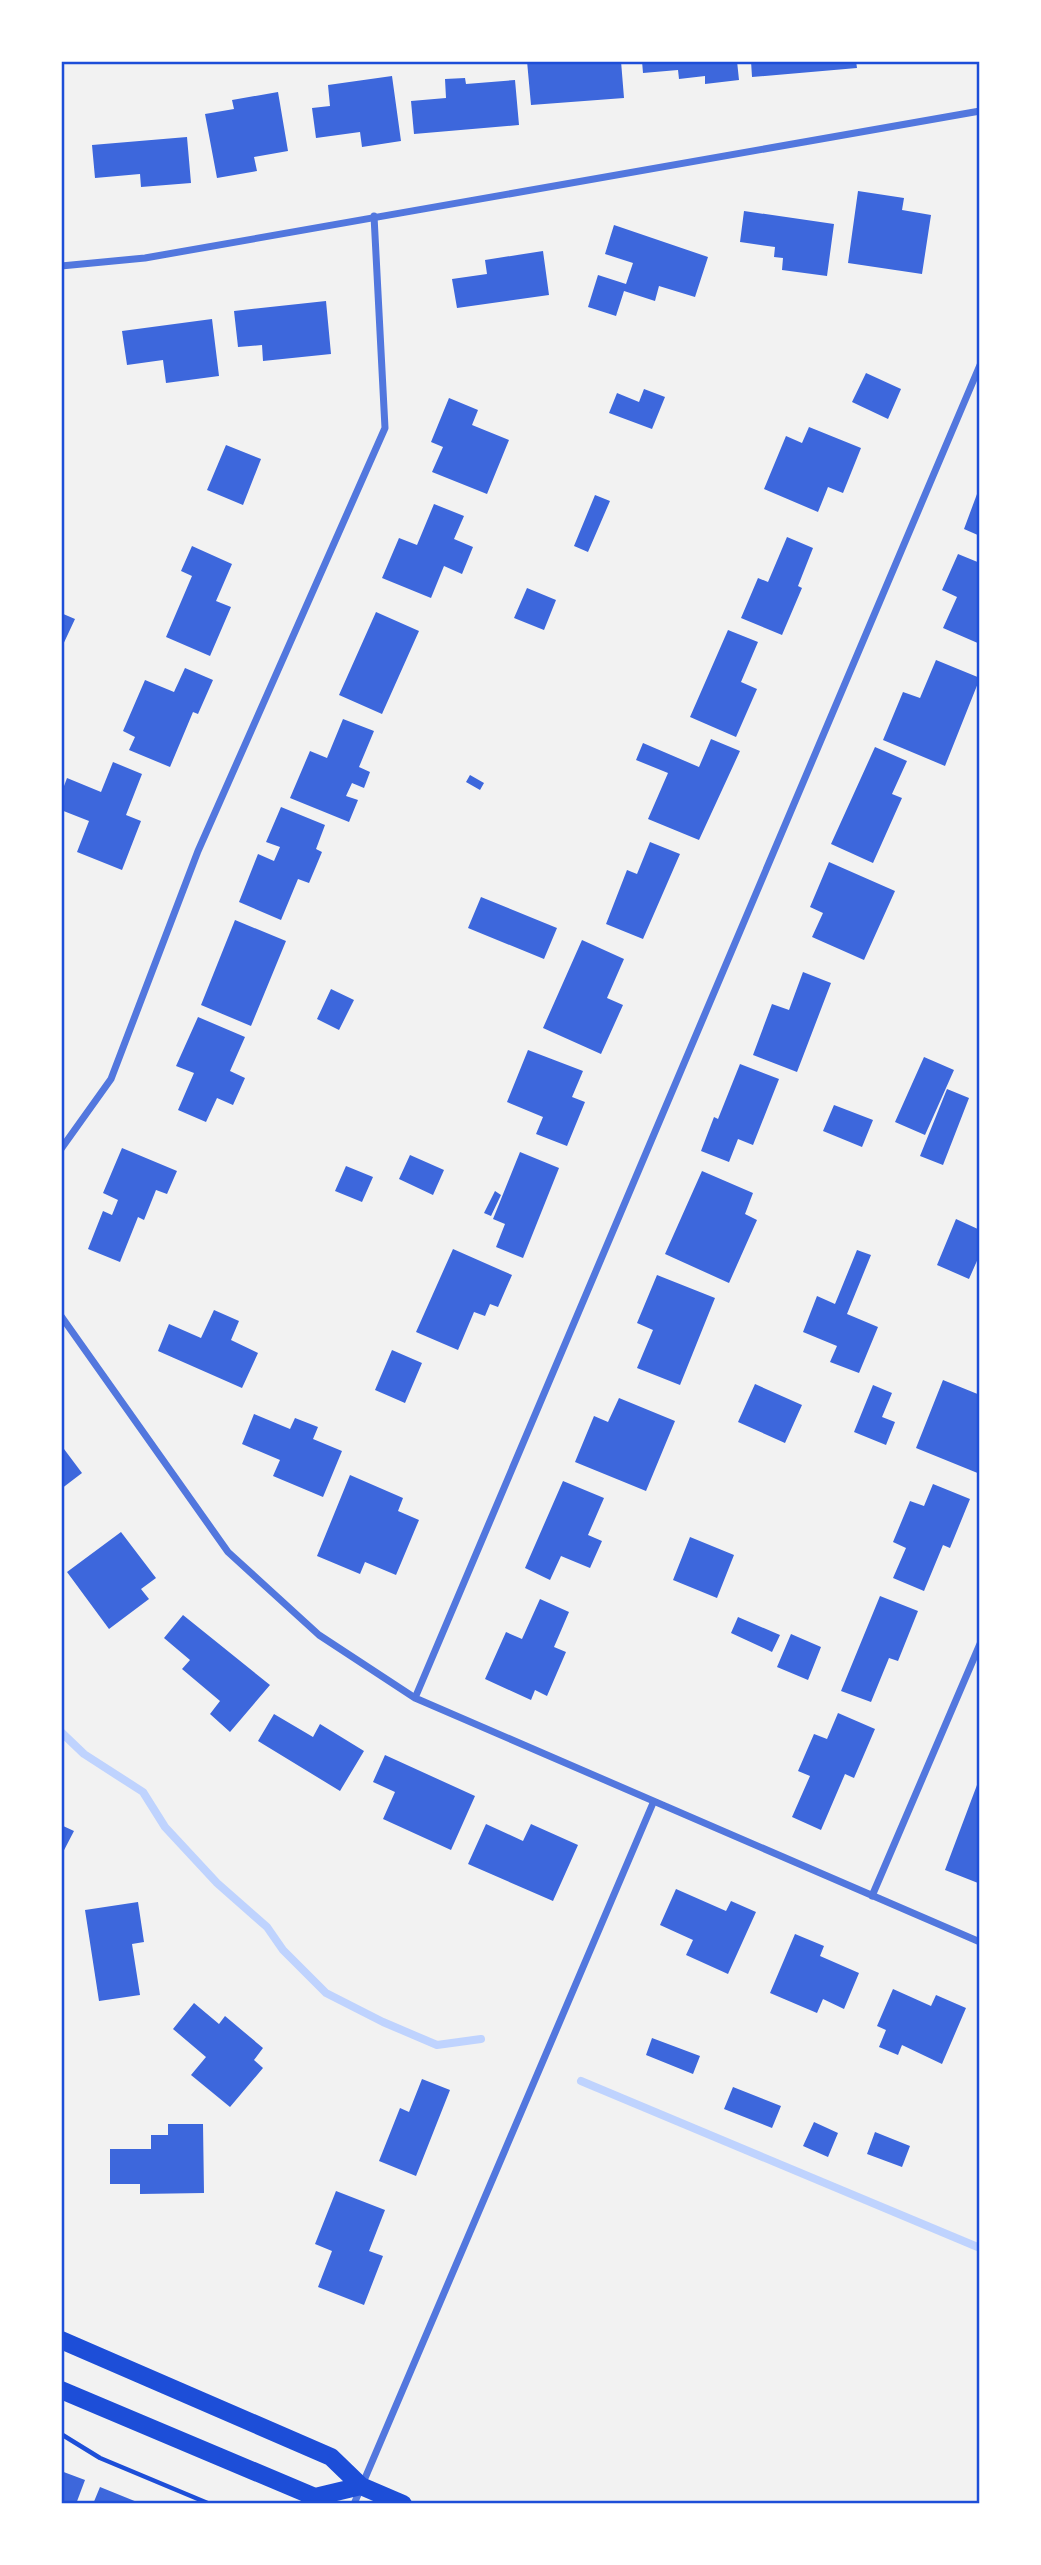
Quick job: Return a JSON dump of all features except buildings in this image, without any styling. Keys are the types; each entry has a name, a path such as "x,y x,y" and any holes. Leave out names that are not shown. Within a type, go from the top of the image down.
{"main road":[{"path":"61,2340 331,2457 361,2486 402,2504"},
{"path":"61,2390 315,2497 361,2486"}],"street":[{"path":"61,266 145,258 980,111"},
{"path":"61,1149 111,1079 198,851 385,428 374,216"},
{"path":"415,1698 980,365"},
{"path":"61,1316 228,1552 319,1635 415,1698 980,1942"},
{"path":"872,1896 980,1644"},
{"path":"354,2504 653,1802"}],"path":[{"path":"61,2434 100,2458 211,2504"}],"waterway":[{"path":"61,1732 84,1754 143,1792 165,1827 217,1883 267,1927 283,1950 326,1993 437,2045 481,2039"},
{"path":"581,2081 980,2248"}]}
